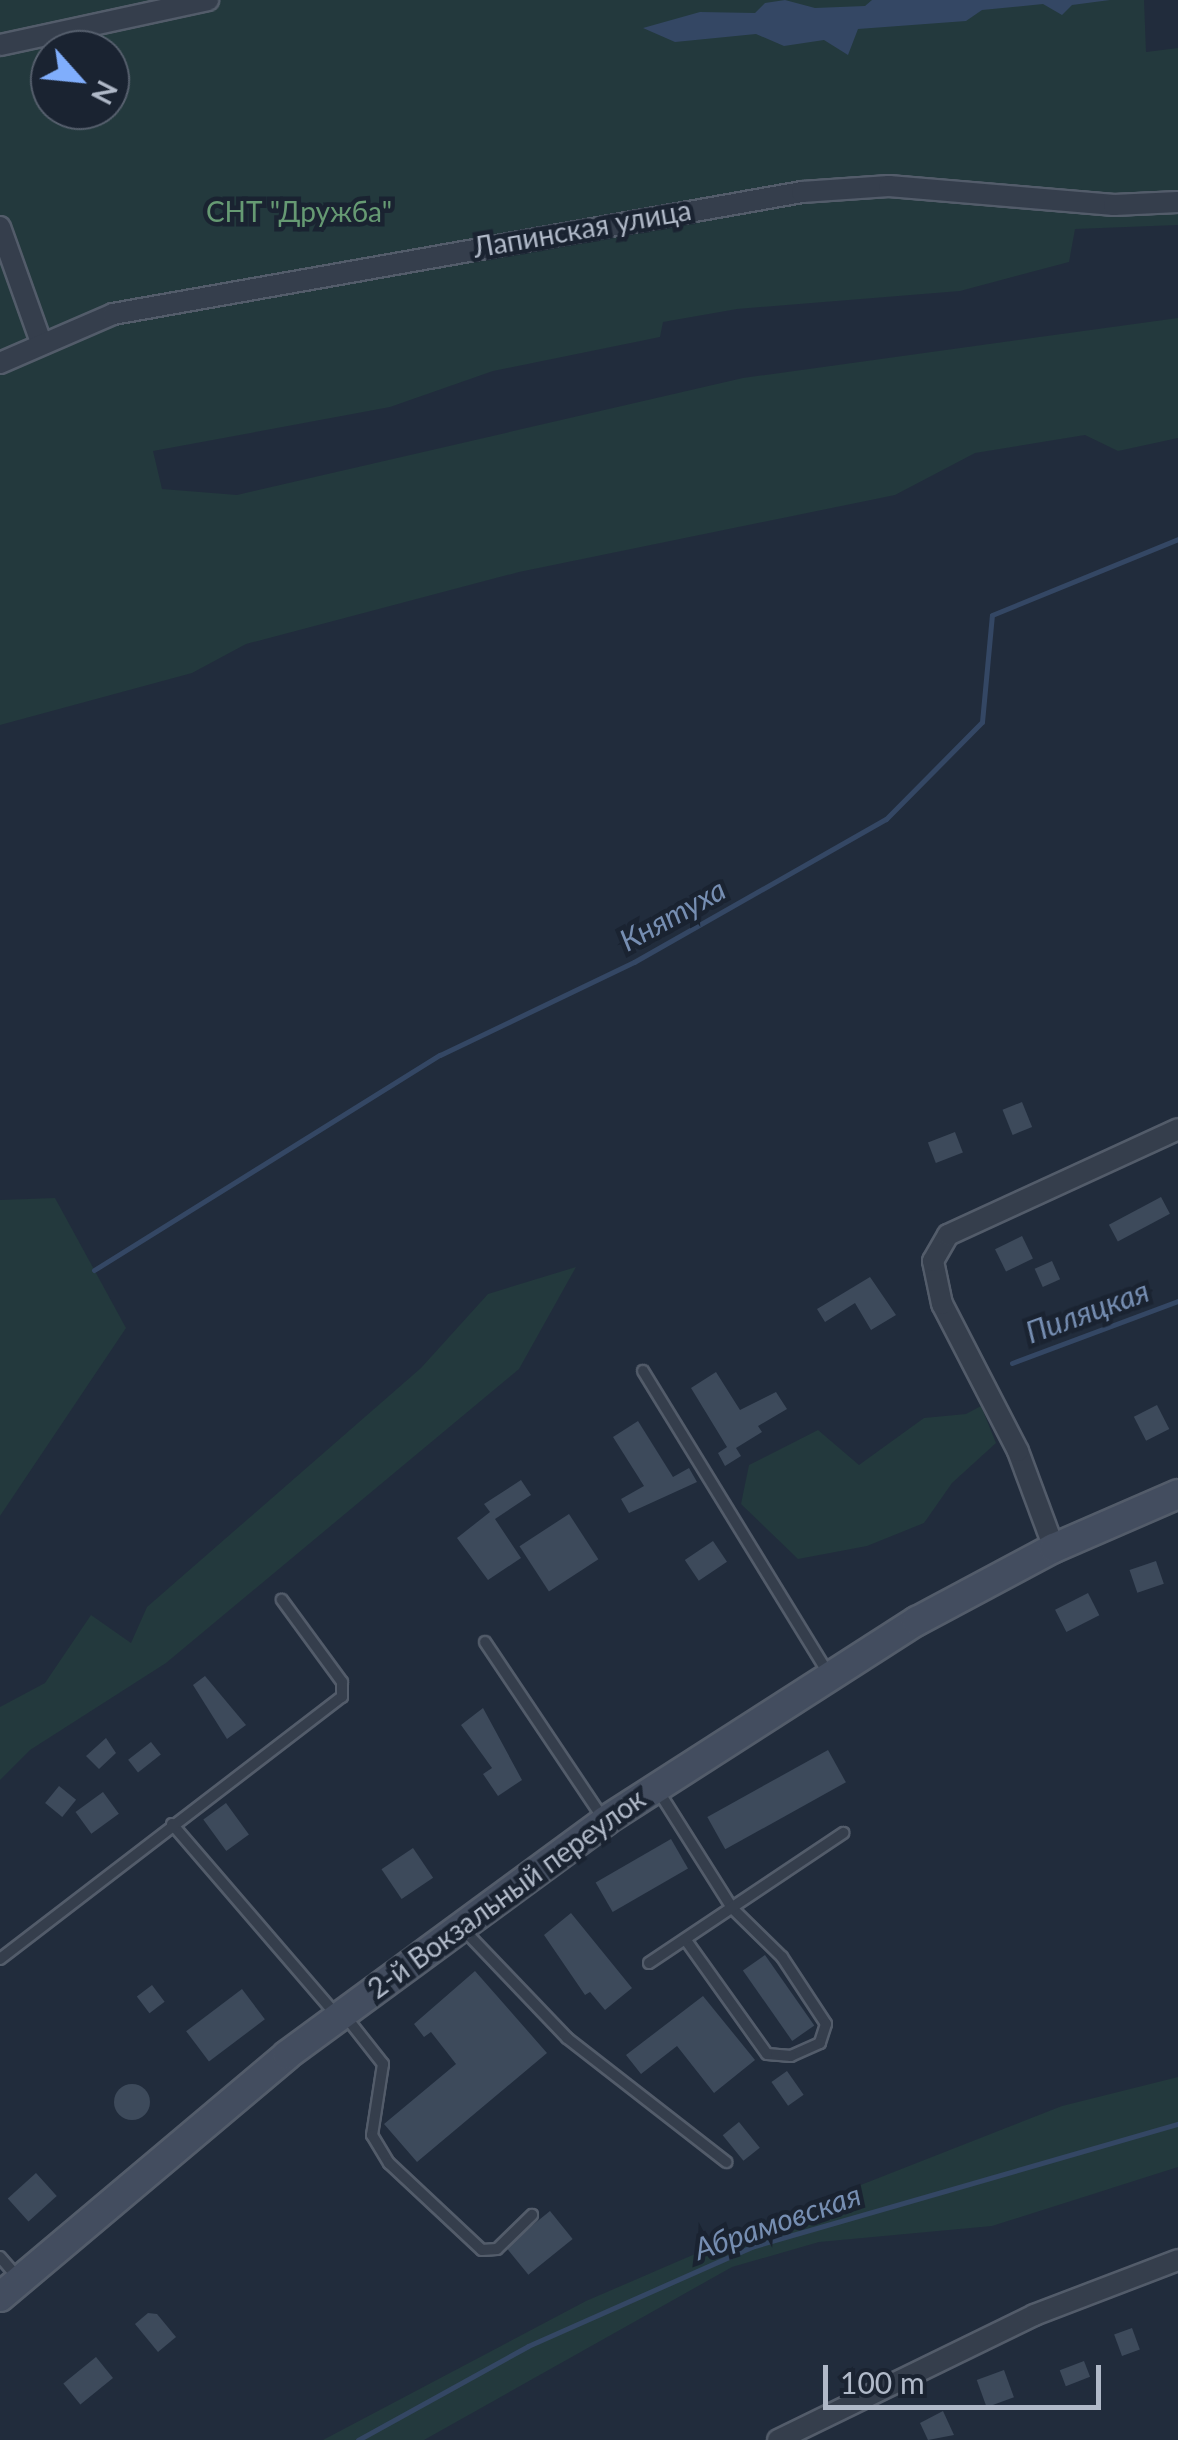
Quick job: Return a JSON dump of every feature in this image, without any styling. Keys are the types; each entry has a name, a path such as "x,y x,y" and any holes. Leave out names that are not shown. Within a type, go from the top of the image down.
{"street":[{"path":"0,46 208,0"},
{"name":"Лапинская улица","path":"0,363 41,342 114,314 802,192 888,186 1114,206 1178,202"},
{"path":"0,228 41,342"},
{"path":"1054,1548 1018,1451 942,1304 932,1261 948,1235 1178,1129"},
{"name":"2-й Вокзальный переулок","path":"10,2289 339,2014 656,1786 830,1674 1054,1548 1178,1494"},
{"path":"778,2440 1034,2315 1178,2260"}],"lane":[{"path":"643,1371 830,1674"},
{"path":"0,1959 342,1697 342,1682 282,1600"},
{"path":"485,1642 605,1821"},
{"path":"656,1786 732,1908 782,1957 826,2024 820,2043 790,2056 767,2054 685,1939"},
{"path":"172,1824 384,2064 372,2135 389,2164 482,2250 497,2249 532,2215"},
{"path":"649,1963 843,1834"},
{"path":"459,1924 566,2038 726,2162"},
{"path":"0,2257 10,2289"}],"green space":[{"name":"СНТ \"Дружба\"","path":"0,0 1144,0 1146,52 1178,48 1178,225 1075,229 1069,262 960,291 737,309 663,322 660,337 493,371 390,407 153,451 162,489 237,495 743,378 1178,318 1178,438 1118,451 1085,435 975,453 895,495 519,572 246,644 192,673 0,725"},
{"path":"55,1198 126,1328 0,1516 0,1200"},
{"path":"576,1267 519,1369 166,1663 30,1750 0,1780 0,1707 45,1683 91,1615 131,1643 147,1607 421,1368 488,1294"},
{"path":"981,1406 996,1443 952,1483 924,1523 867,1546 798,1559 741,1504 749,1465 818,1430 859,1465 924,1418 966,1414"},
{"path":"1178,2077 1178,2167 992,2226 819,2242 732,2267 424,2440 323,2440 586,2301 802,2208 1062,2106"}],"water":[{"path":"785,0 815,8 865,6 872,0 1110,0 1072,5 1062,15 1043,4 982,10 966,21 858,29 848,55 824,40 784,46 756,34 675,42 643,28 700,12 755,13 765,3"}],"building":[{"path":"1022,1102 1032,1127 1013,1135 1003,1110"},
{"path":"955,1132 963,1153 936,1163 928,1142"},
{"path":"1161,1197 1170,1214 1118,1241 1109,1225"},
{"path":"1022,1236 1033,1258 1006,1272 995,1249"},
{"path":"1052,1261 1060,1279 1043,1287 1035,1269"},
{"path":"870,1277 896,1315 871,1330 855,1303 825,1322 817,1309"},
{"path":"716,1372 740,1410 776,1392 787,1409 758,1426 762,1432 736,1448 741,1456 725,1466 718,1453 727,1447 691,1388"},
{"path":"1157,1405 1169,1429 1146,1441 1134,1417"},
{"path":"638,1421 673,1477 689,1468 697,1482 629,1513 621,1499 644,1486 613,1437"},
{"path":"521,1480 531,1495 495,1519 521,1558 488,1580 457,1538 490,1512 484,1504"},
{"path":"569,1514 598,1559 549,1591 520,1546"},
{"path":"713,1541 727,1562 699,1581 685,1560"},
{"path":"1156,1561 1164,1584 1137,1593 1130,1570"},
{"path":"1088,1593 1099,1615 1066,1632 1055,1610"},
{"path":"205,1676 246,1725 227,1739 193,1685"},
{"path":"483,1708 522,1780 498,1796 483,1774 492,1768 461,1725"},
{"path":"106,1738 116,1753 99,1769 86,1756"},
{"path":"151,1742 161,1755 138,1772 128,1760"},
{"path":"828,1750 846,1782 725,1849 707,1817"},
{"path":"59,1786 76,1800 62,1817 45,1803"},
{"path":"103,1792 119,1814 91,1834 75,1812"},
{"path":"226,1803 249,1835 226,1851 203,1819"},
{"path":"671,1839 688,1868 613,1912 596,1882"},
{"path":"413,1848 433,1878 402,1899 381,1869"},
{"path":"571,1913 632,1988 605,2010 590,1992 585,1995 544,1935"},
{"path":"765,1955 814,2025 792,2041 743,1970"},
{"path":"475,1971 547,2053 417,2162 384,2124 456,2064 431,2032 424,2037 414,2024"},
{"path":"152,1985 165,2002 149,2013 137,1996"},
{"path":"242,1989 265,2019 209,2061 186,2031"},
{"path":"703,1996 755,2060 714,2093 677,2046 641,2074 626,2055"},
{"path":"787,2071 804,2095 788,2106 771,2082"},
{"path":"132,2084 145,2089 150,2102 145,2115 132,2120 119,2115 114,2102 119,2089"},
{"path":"739,2122 760,2148 743,2161 723,2135"},
{"path":"36,2173 57,2196 29,2221 8,2198"},
{"path":"550,2211 573,2239 528,2275 506,2247"},
{"path":"148,2313 157,2314 176,2337 158,2352 135,2324"},
{"path":"1132,2328 1140,2350 1122,2356 1114,2334"},
{"path":"96,2357 113,2378 80,2404 63,2383"},
{"path":"1084,2361 1090,2377 1066,2386 1060,2370"},
{"path":"1004,2370 1014,2397 987,2407 977,2380"},
{"path":"943,2411 954,2435 928,2440 920,2423"}],"waterway":[{"name":"Княтуха","path":"94,1270 440,1055 634,962 886,819 982,722 992,615 1178,539"},
{"name":"Пиляцкая","path":"1012,1363 1178,1301"},
{"name":"Абрамовская","path":"358,2440 528,2346 751,2247 1178,2124"}]}
